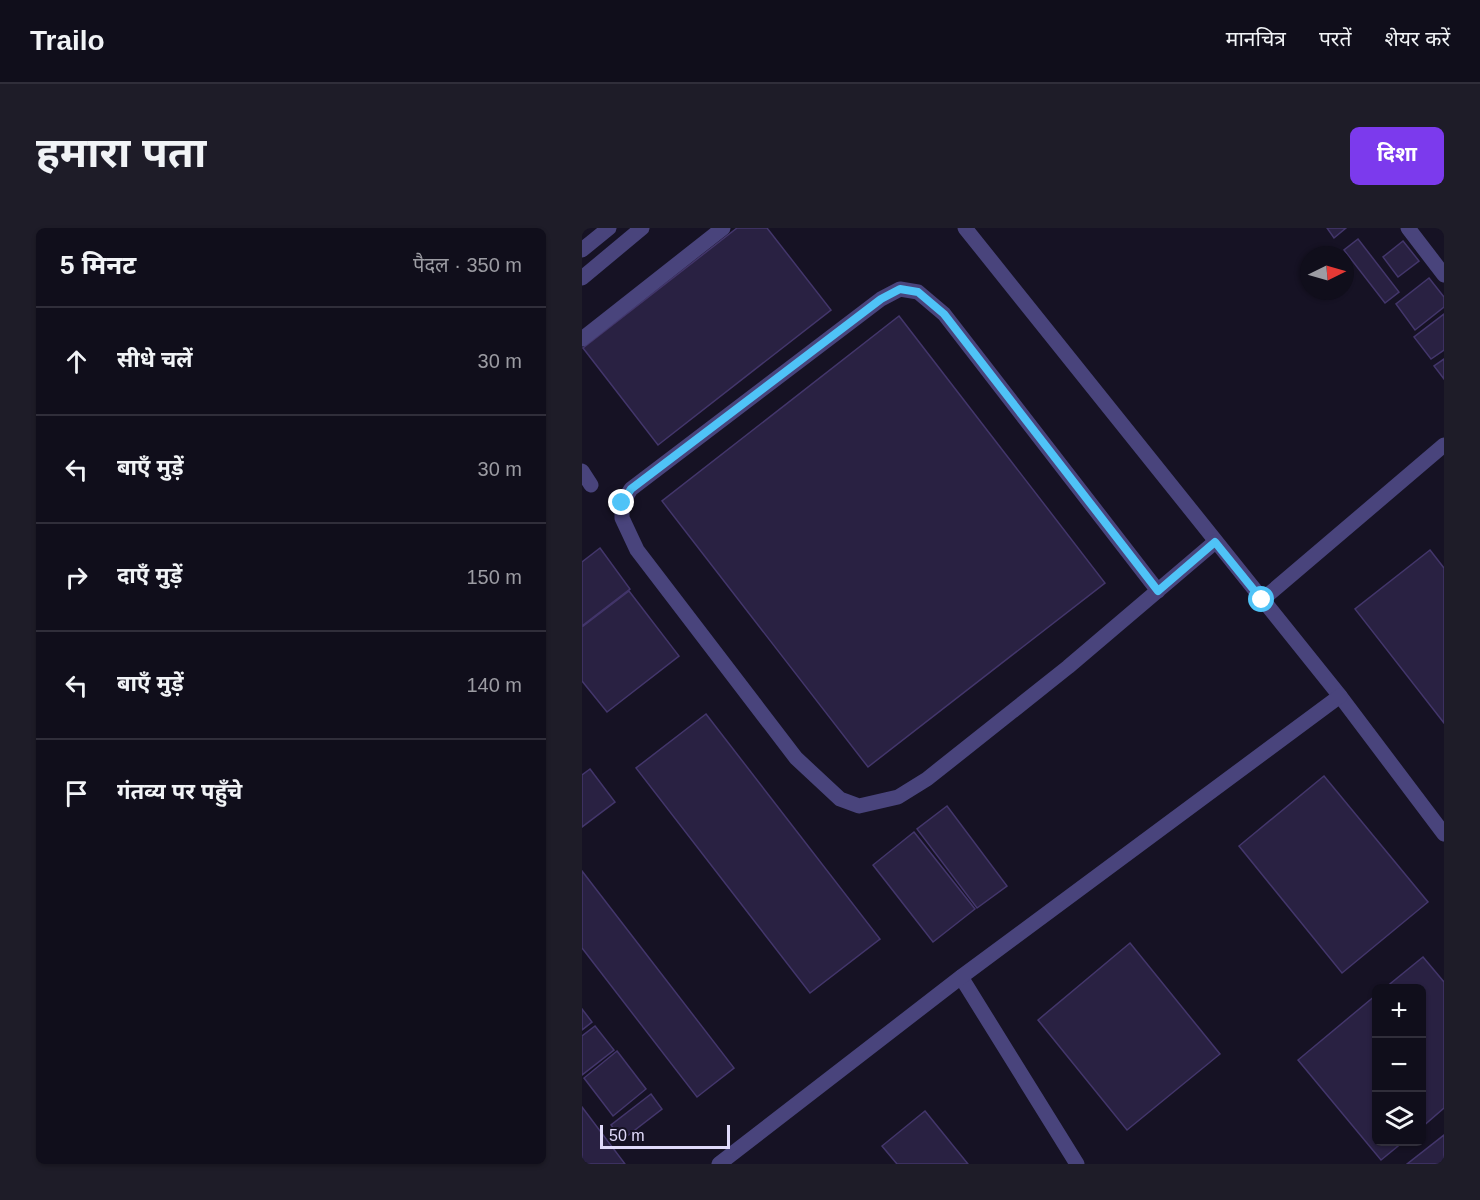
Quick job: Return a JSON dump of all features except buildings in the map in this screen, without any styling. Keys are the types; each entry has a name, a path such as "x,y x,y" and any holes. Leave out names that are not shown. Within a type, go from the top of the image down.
{"street":[{"path":"582,250 609,228"},
{"path":"582,278 642,228"},
{"path":"582,339 723,228"},
{"path":"964,228 1340,696 1444,834"},
{"path":"1408,228 1441,265"},
{"path":"1158,591 944,314 918,292 900,289 881,299 631,489 622,503 622,518 637,550 796,758 840,799 859,806 898,796 927,779 1068,667 1158,591 1215,542"},
{"path":"1262,600 1444,445"},
{"path":"582,471 591,485"},
{"path":"719,1164 961,977 1340,696"},
{"path":"961,977 1077,1164"}],"route":[{"path":"622,503 631,489 881,299 900,289 918,292 944,314 1158,591 1215,542 1262,600"}]}
